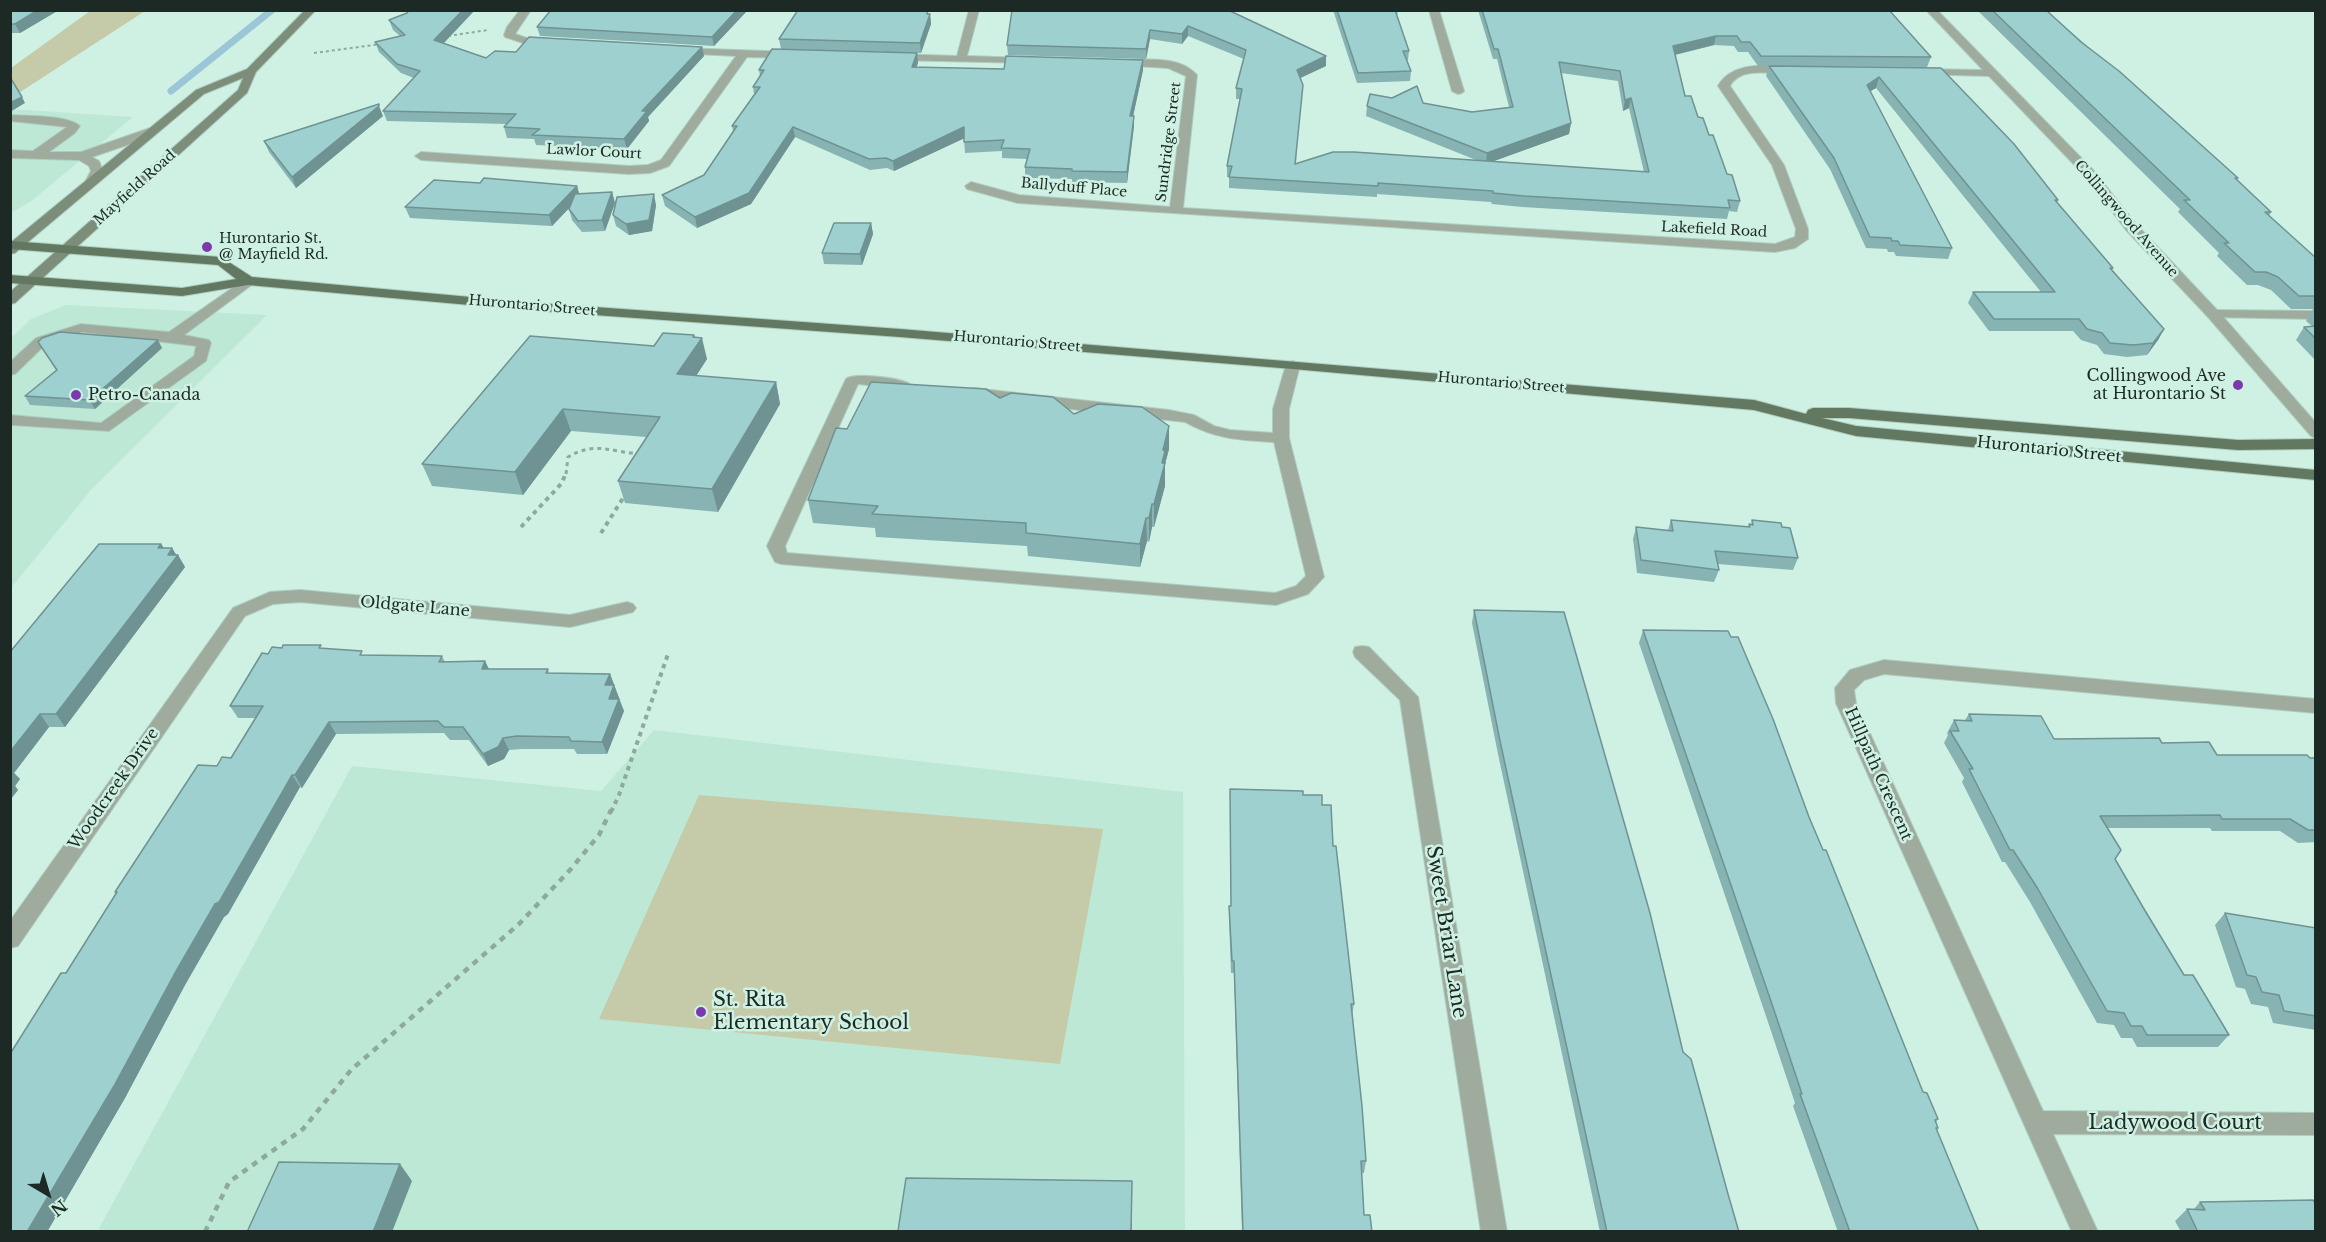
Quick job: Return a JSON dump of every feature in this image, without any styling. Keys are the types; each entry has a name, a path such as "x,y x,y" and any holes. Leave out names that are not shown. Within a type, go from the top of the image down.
{"main road":[{"name":"Mayfield Road","path":"13,247 200,92 251,71 311,10"},
{"name":"Mayfield Road","path":"10,300 243,92 251,71"},
{"name":"Hurontario Street","path":"13,247 221,261 248,280"},
{"name":"Hurontario Street","path":"10,279 182,292 248,280 525,306 900,333 1293,365 1754,405 1856,431 2316,475"},
{"name":"Hurontario Street","path":"1784,414 1849,413 2238,445 2316,444"}],"street":[{"path":"526,10 512,27 509,35 526,41 561,44"},
{"path":"961,59 974,10"},
{"path":"1434,10 1458,91"},
{"name":"Collingwood Avenue","path":"1931,10 2090,174 2131,227 2213,314 2316,432"},
{"path":"673,50 801,55"},
{"name":"Lawlor Court","path":"422,156 629,170 650,169 665,163 671,157 744,53"},
{"path":"881,57 1044,61"},
{"name":"Sundridge Street","path":"1103,63 1174,66 1186,69 1192,75 1176,211"},
{"name":"Lakefield Road","path":"1176,211 1739,247 1775,248 1790,245 1801,239 1802,229 1794,204 1767,147 1724,86 1726,80 1736,73 1808,71"},
{"path":"1913,72 1991,73"},
{"path":"10,118 74,126 71,131 57,139 41,154 10,168"},
{"path":"15,131 37,129 51,131 57,139"},
{"path":"10,154 82,156 129,141 154,130"},
{"path":"82,156 95,164 97,171 91,182"},
{"name":"Ballyduff Place","path":"971,186 1018,199 1176,211"},
{"path":"172,337 248,280"},
{"path":"2213,314 2316,315"},
{"path":"10,371 41,341 81,328 172,337 204,343 201,358 104,428 10,420"},
{"path":"923,387 853,380 776,546 781,558 1276,599 1302,590 1315,577 1281,438 1281,409 1293,365"},
{"path":"958,391 1169,415 1189,418 1209,429 1228,435 1281,438"},
{"name":"Oldgate Lane","path":"218,639 238,612 270,598 300,596 570,621 627,608"},
{"name":"Woodcreek Drive","path":"10,939 218,639"},
{"name":"Sweet Briar Lane","path":"1362,652 1409,697 1494,1232"},
{"name":"Hillpath Crescent","path":"2085,1232 1846,703 1844,688 1857,675 1884,667 2316,706"},
{"name":"Ladywood Court","path":"2034,1122 2316,1124"}],"path":[{"path":"444,36 492,30"},
{"path":"314,53 385,44"},
{"path":"521,527 562,483 566,475 568,458 579,449 591,446 628,454 647,454"},
{"path":"601,533 628,489"},
{"path":"205,1232 229,1182 303,1129 351,1070 519,924 570,870 599,835 619,795 668,654"}],"shaded area":[{"path":"90,11 145,11 11,98 11,68"},
{"path":"10,109 133,117 30,202 11,213"},
{"path":"66,305 267,315 91,490 11,588 11,338 31,319"},
{"name":"St. Rita Elementary School","path":"654,730 1183,792 1185,1231 97,1232 352,766 601,791"},
{"path":"699,795 1103,829 1060,1064 599,1019"}],"building":[{"path":"10,10 38,10 15,24 10,24"},
{"path":"409,10 463,10 434,40 486,58 495,51 516,52 529,37 702,47 642,111 647,111 624,139 532,135 540,129 504,127 516,114 383,111 420,71 397,64 375,42 405,35 389,20"},
{"path":"551,10 737,10 712,37 537,27"},
{"path":"798,10 928,10 927,14 930,14 920,43 779,39"},
{"path":"1012,10 1228,10 1326,56 1297,70 1303,85 1295,164 1333,152 1354,152 1649,172 1631,98 1625,100 1620,71 1559,62 1571,123 1487,153 1367,106 1370,94 1392,98 1417,86 1423,103 1472,112 1513,107 1498,49 1494,49 1482,10 1889,10 1931,57 1761,56 1750,42 1741,42 1737,36 1716,36 1673,46 1685,96 1691,96 1698,117 1703,118 1709,135 1713,135 1727,174 1732,175 1740,201 1728,200 1730,208 1524,196 1493,193 1493,191 1378,183 1378,186 1229,177 1232,166 1227,166 1242,89 1236,88 1246,50 1188,26 1182,34 1150,30 1146,49 1007,45"},
{"path":"1337,10 1395,10 1409,51 1403,51 1411,71 1358,73"},
{"path":"1992,10 2046,10 2081,42 2119,71 2238,178 2235,178 2271,212 2265,212 2316,258 2316,296 2299,296 2278,277 2266,272 2255,272 2224,243 2229,243 2184,200 2190,200"},
{"path":"772,49 917,53 912,67 1004,69 1006,56 1143,60 1130,116 1134,116 1127,172 1025,167 1030,149 1001,148 1004,140 964,142 964,127 893,161 886,158 869,159 793,127 749,193 695,217 662,195 704,175 737,126 732,126 760,87 753,87 764,70 759,70"},
{"path":"1769,66 1941,68 2014,144 2058,200 2055,200 2113,268 2110,268 2164,329 2153,343 2133,345 2110,343 2102,333 2087,329 2079,319 1994,319 1973,292 2055,292 1879,77 1867,85 1952,248 1900,245 1898,241 1892,241 1891,238 1870,237 1834,158"},
{"path":"10,77 22,97 10,103"},
{"path":"379,104 292,177 264,141"},
{"path":"484,178 577,186 549,215 405,207 434,180 480,183"},
{"path":"612,192 602,220 578,221 569,209 575,194"},
{"path":"654,194 649,220 626,224 613,215 617,197"},
{"path":"834,223 871,223 860,254 822,253"},
{"path":"2316,326 2316,339 2304,327"},
{"path":"60,332 158,340 90,400 25,396 57,370 38,342 42,338"},
{"path":"663,333 694,335 693,337 702,338 677,374 776,382 712,489 618,481 660,417 563,409 515,472 422,464 530,336 654,346"},
{"path":"871,382 986,389 1000,398 1011,393 1053,397 1074,414 1098,404 1142,407 1169,426 1163,450 1165,451 1162,463 1165,463 1154,504 1152,504 1149,518 1146,518 1140,544 1026,533 1026,523 872,514 878,506 808,500 836,428 847,429"},
{"path":"1671,520 1750,527 1749,524 1753,525 1752,520 1781,523 1782,527 1790,528 1798,558 1715,551 1719,570 1641,560 1636,527 1673,531"},
{"path":"99,544 161,544 158,548 172,548 168,555 178,555 56,714 40,714 10,752 10,652"},
{"path":"1474,610 1564,612 1650,913 1683,1052 1691,1059 1739,1232 1607,1232 1500,741"},
{"path":"1643,630 1728,631 1731,637 1738,637 1773,719 1809,817 1823,850 1826,850 1923,1092 1927,1093 1938,1119 1935,1120 1938,1128 1936,1128 1979,1232 1850,1232 1800,1094 1802,1094 1773,1007"},
{"path":"283,645 321,645 319,648 362,651 360,655 442,656 439,662 485,661 482,669 548,669 546,673 610,674 605,685 614,685 609,699 619,699 602,742 571,741 569,737 517,736 503,738 498,747 483,754 463,727 444,727 438,721 329,722 295,775 292,775 219,902 215,904 114,1086 27,1232 10,1232 10,1054 61,973 66,973 117,892 115,892 198,765 217,766 222,757 231,758 263,706 230,706 262,653 268,654 272,647 282,648"},
{"path":"1969,714 2041,716 2054,739 2159,738 2162,743 2209,742 2217,755 2307,755 2310,758 2316,758 2316,830 2308,830 2290,819 2222,819 2220,815 2100,816 2121,850 2115,859 2144,909 2184,975 2193,975 2229,1035 2147,1035 2142,1026 2131,1026 2124,1013 2107,1011 2038,889 2013,850 2010,850 1969,769 1973,769 1950,731 1959,731 1954,720 1972,721"},
{"path":"1230,789 1303,791 1303,795 1322,795 1322,805 1331,805 1333,846 1336,846 1354,1004 1351,1004 1366,1161 1361,1161 1364,1215 1370,1215 1372,1232 1243,1232 1234,961 1232,961 1229,906 1231,906"},
{"path":"2225,913 2316,928 2316,1016 2284,1011 2279,995 2262,992 2256,977 2247,975"},
{"path":"279,1162 400,1164 373,1232 247,1232"},
{"path":"906,1178 1132,1181 1131,1232 898,1231"},
{"path":"2313,1200 2316,1204 2316,1232 2198,1232 2187,1209 2205,1210 2200,1202"}],"waterway":[{"path":"171,91 272,10"}],"place":[{"name":"Hurontario St. @ Mayfield Rd.","path":"207,247"},
{"name":"Collingwood Ave at Hurontario St","path":"2238,385"},
{"name":"Petro-Canada","path":"76,395"},
{"name":"St. Rita Elementary School","path":"701,1012"}]}
